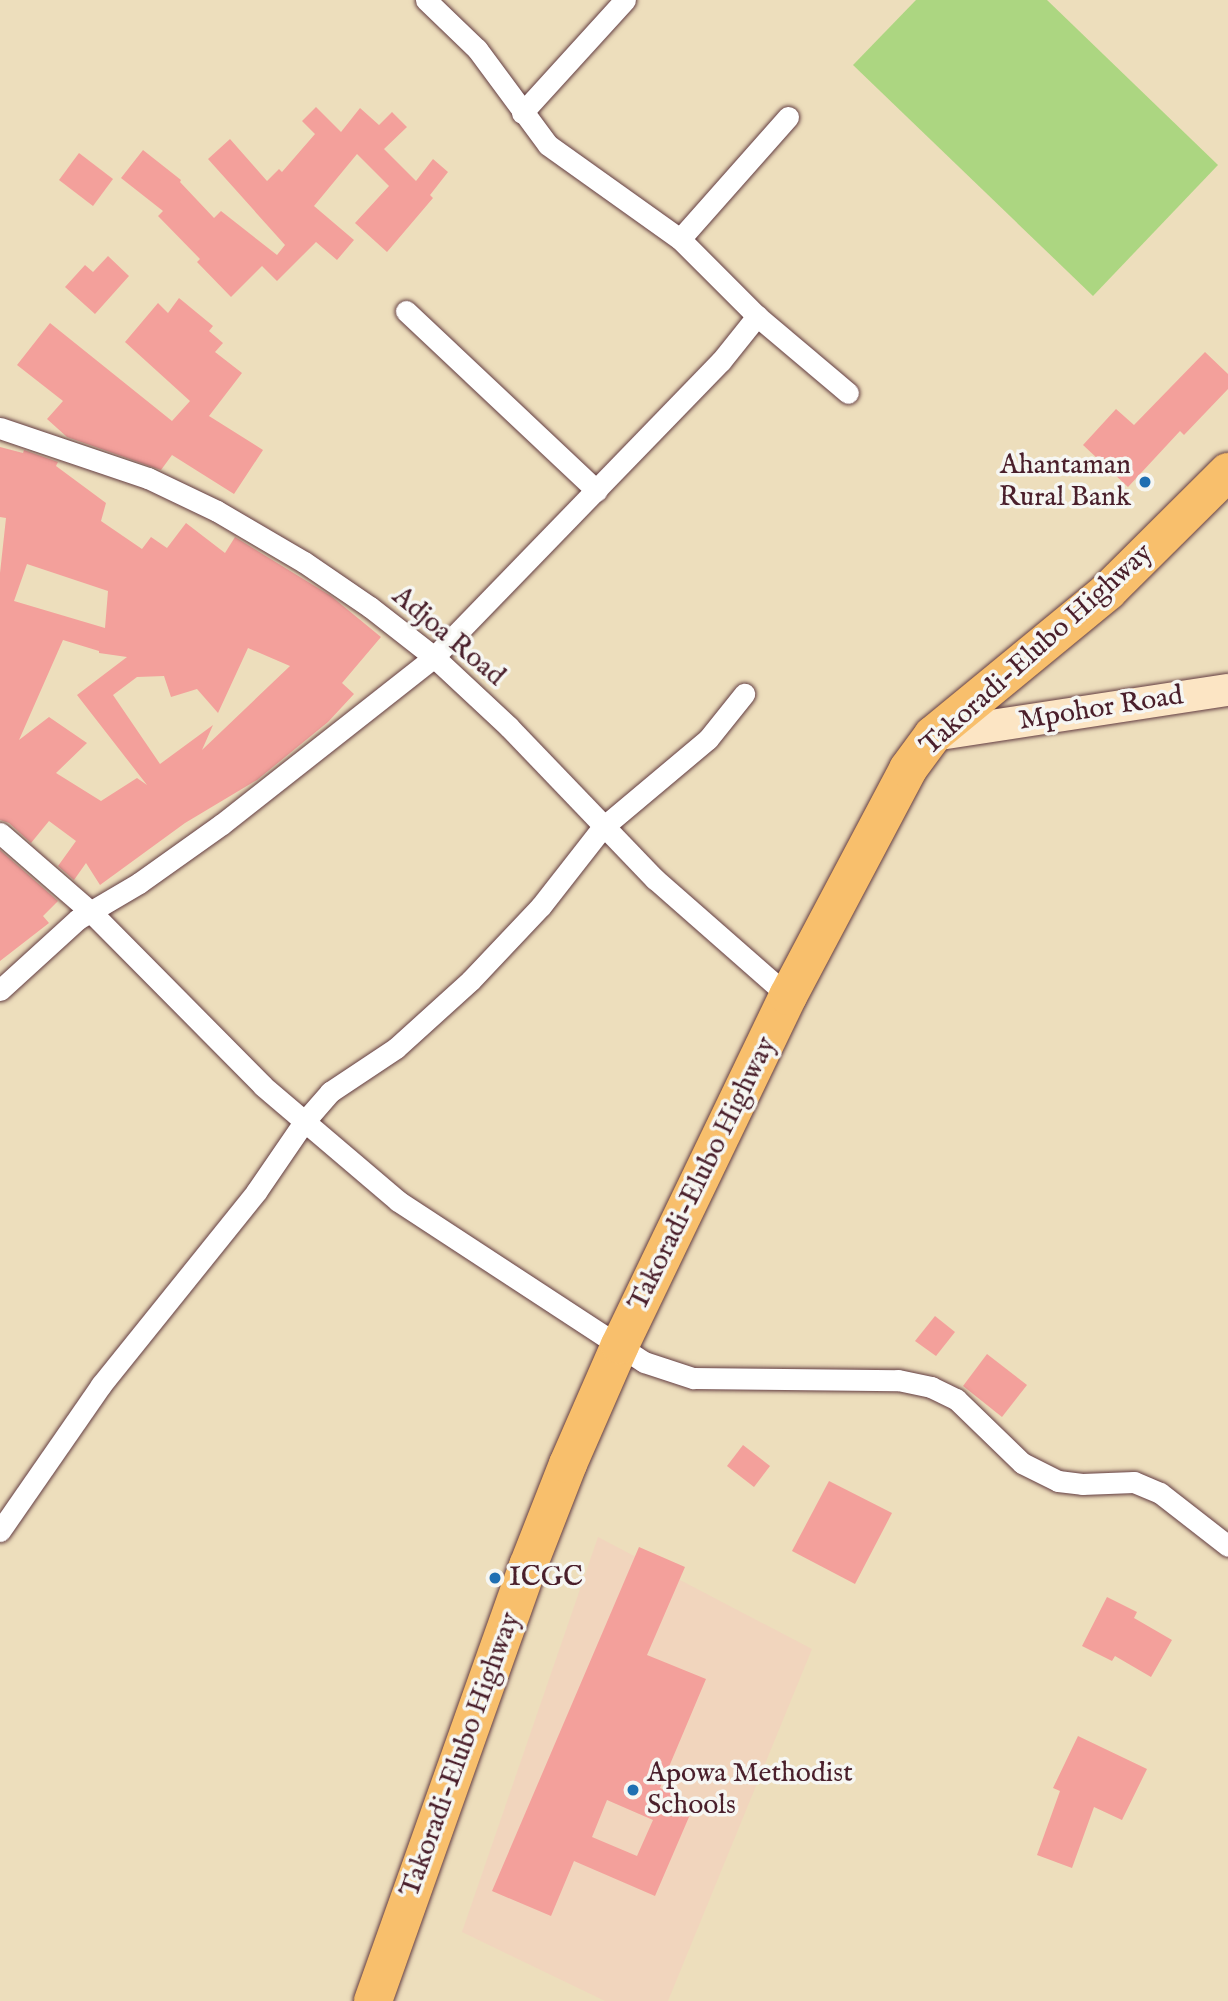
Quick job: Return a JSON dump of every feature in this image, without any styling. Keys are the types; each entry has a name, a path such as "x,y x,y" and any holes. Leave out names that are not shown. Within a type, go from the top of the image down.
{"highway":[{"name":"Takoradi-Elubo Highway","path":"373,2001 528,1566 568,1464 620,1345 788,996 908,769 933,735 1108,591 1228,472"}],"main road":[{"name":"Mpohor Road","path":"933,735 1228,690"}],"street":[{"path":"426,0 477,49 548,145 680,239 757,316 848,393"},
{"path":"522,113 625,0"},
{"path":"680,239 788,117"},
{"path":"406,312 597,491"},
{"path":"0,990 65,930 262,795 434,657 721,361 757,316"},
{"name":"Adjoa Road","path":"0,428 148,478 218,511 304,562 434,657 509,727 602,828 655,880 788,996"},
{"path":"0,1531 101,1385 256,1192 304,1122 330,1092 396,1048 471,980 541,906 602,828 708,739 744,694"},
{"path":"0,833 92,913 263,1086 398,1201 644,1363 693,1378 898,1380 931,1387 956,1399 1022,1463 1058,1481 1082,1484 1134,1482 1160,1493 1228,1546"}],"shaded area":[{"name":"Apowa Methodist Schools","path":"598,1537 812,1649 668,2001 605,2001 462,1932"}],"green space":[{"path":"916,0 1047,0 1218,165 1093,296 853,65"}],"building":[{"path":"316,107 341,132 360,108 379,125 392,112 407,127 384,149 416,181 433,159 448,172 430,195 433,198 387,252 355,223 389,186 357,154 314,206 354,240 337,260 316,242 277,281 262,266 231,297 197,262 200,259 158,216 163,211 121,178 143,150 181,180 214,218 221,211 277,255 285,245 208,159 230,139 267,181 279,169 282,172 315,134 302,121"},
{"path":"79,153 113,179 93,206 59,180"},
{"path":"108,256 129,276 95,314 65,287 85,265 93,272"},
{"path":"179,298 213,326 209,331 223,343 215,352 242,373 209,416 263,450 234,494 172,455 161,470 67,437 47,419 63,401 17,365 50,323 172,421 190,401 125,342 158,303 168,313"},
{"path":"1205,352 1228,374 1228,389 1184,435 1180,431 1128,487 1083,445 1116,409 1134,425"},
{"path":"0,447 23,453 24,450 58,462 56,466 106,503 101,521 142,549 151,537 167,548 186,523 225,553 235,537 331,596 381,637 342,683 354,694 328,722 257,780 185,823 100,885 86,863 74,880 58,866 76,841 49,821 31,843 9,823 0,820 0,573 6,518 0,517","holes":["27,564 108,591 105,628 14,601","63,640 99,653 127,657 77,695 147,785 137,778 101,801 56,773 87,743 49,717 19,740","248,648 290,666 202,750 213,725 160,764 113,695 137,677 164,676 171,697 197,689 218,713"]},
{"path":"0,850 58,901 43,916 49,923 0,961"},
{"path":"935,1316 955,1332 936,1356 915,1341"},
{"path":"987,1354 1027,1385 1002,1417 963,1386"},
{"path":"743,1445 770,1466 754,1487 727,1466"},
{"path":"829,1481 892,1513 855,1584 792,1551"},
{"path":"639,1547 685,1567 647,1655 706,1679 660,1788 695,1803 655,1896 574,1861 551,1916 492,1891","holes":["607,1800 653,1820 637,1856 592,1837"]},
{"path":"1107,1597 1137,1612 1134,1618 1172,1640 1151,1677 1115,1656 1112,1661 1082,1646"},
{"path":"1078,1736 1147,1769 1122,1820 1094,1807 1072,1868 1037,1855 1060,1791 1053,1788"}],"place":[{"name":"Ahantaman Rural Bank","path":"1145,482"},
{"name":"ICGC","path":"495,1578"},
{"name":"Apowa Methodist Schools","path":"633,1790"}]}
